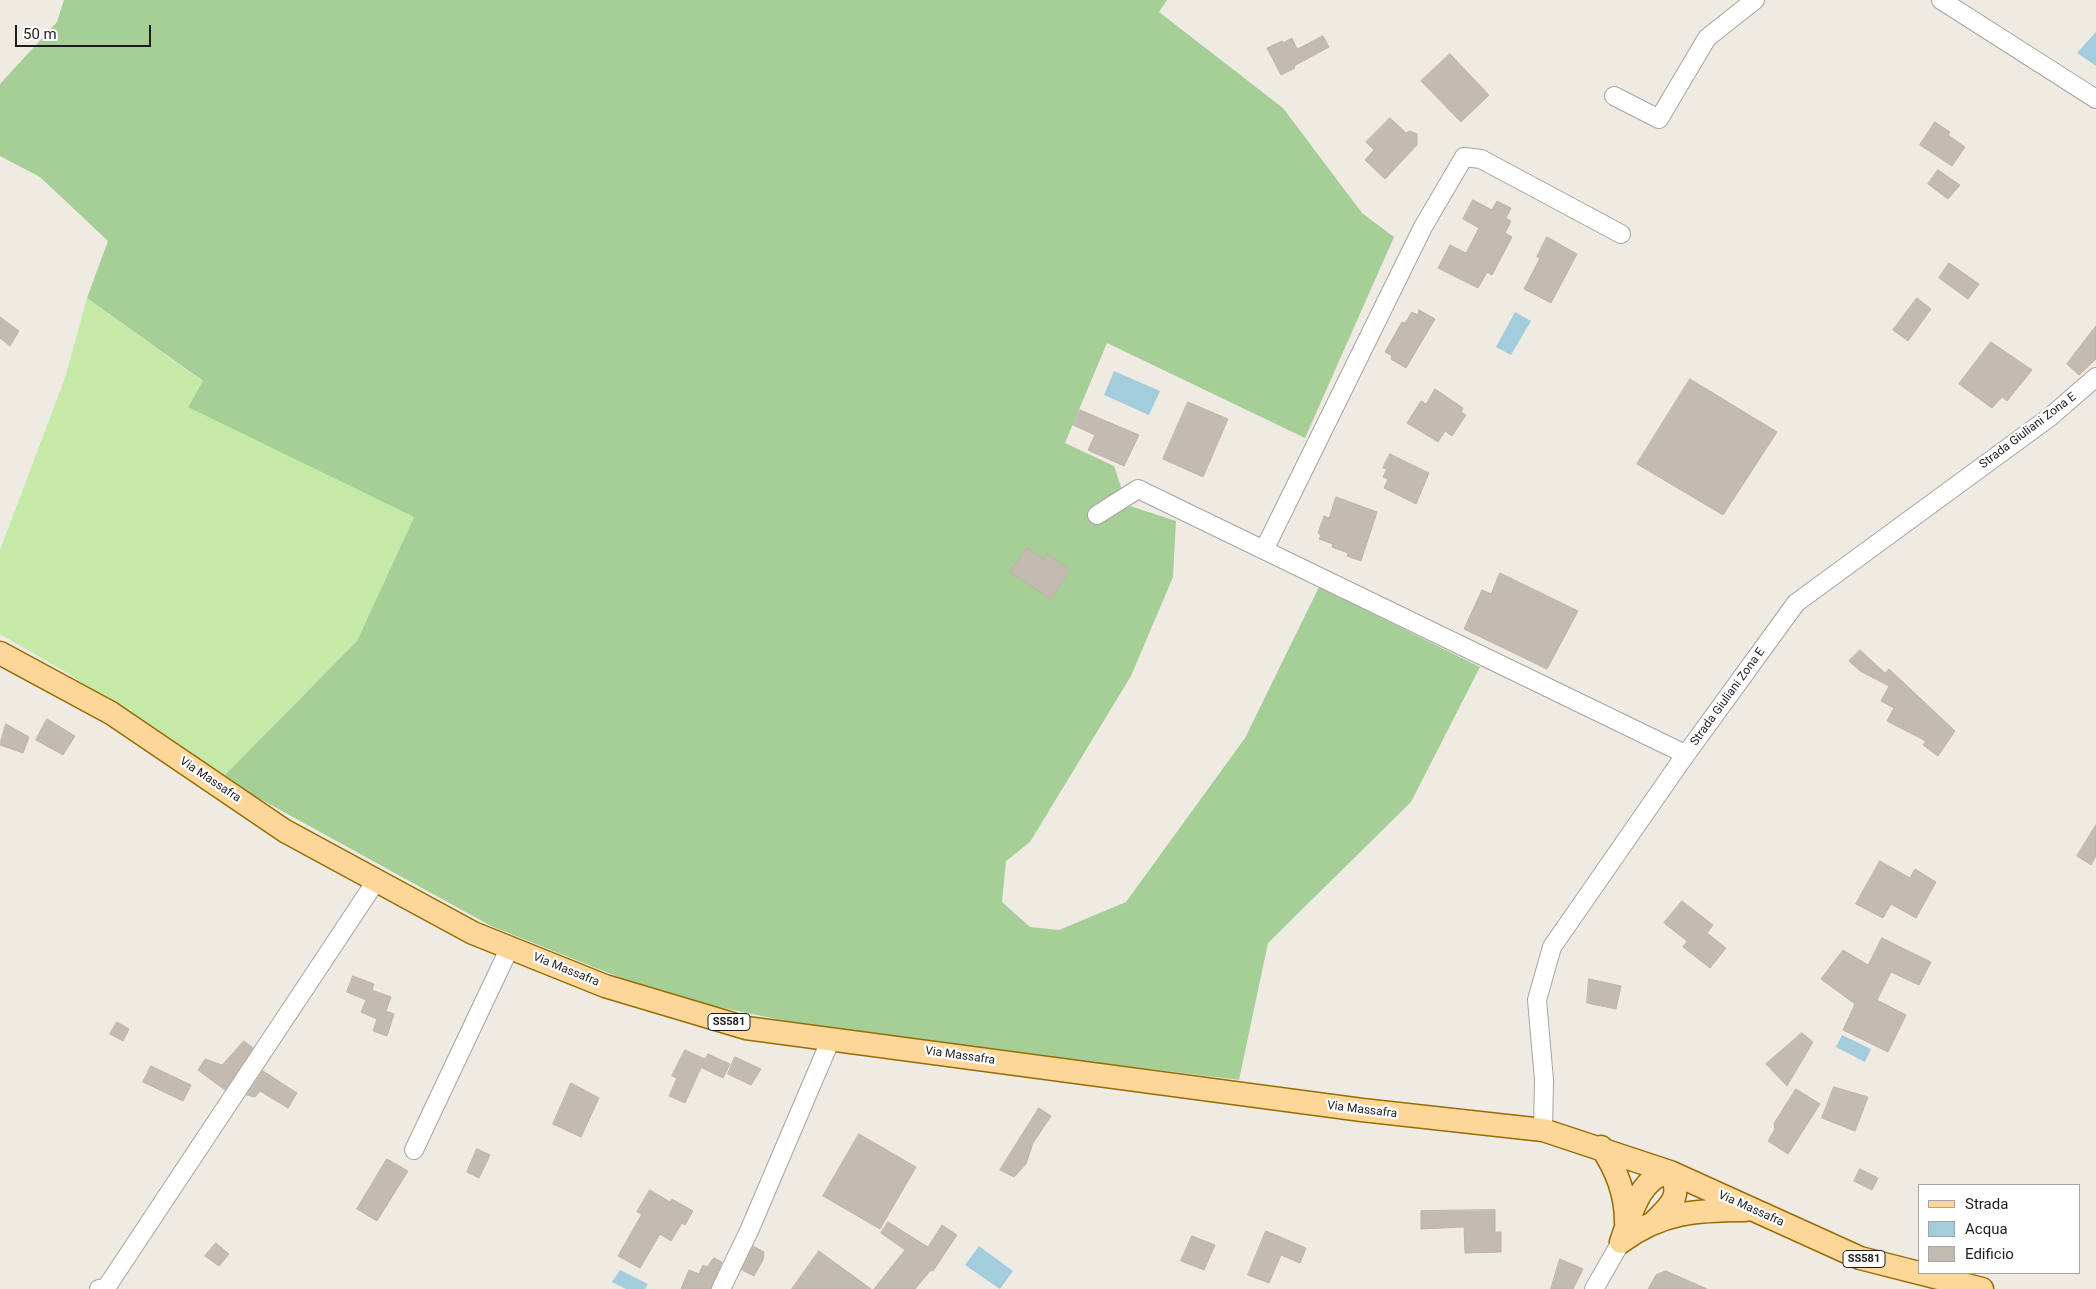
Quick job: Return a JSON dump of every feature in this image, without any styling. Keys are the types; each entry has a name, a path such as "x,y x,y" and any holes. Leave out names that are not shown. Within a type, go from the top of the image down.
{"main road":[{"name":"Via Massafra","path":"0,654 111,713 285,832 473,933 605,986 746,1028 1362,1110 1543,1130 1670,1172 1860,1258 1918,1273"},
{"path":"1601,1148 1614,1168 1624,1196 1623,1235"},
{"path":"1623,1235 1632,1211 1645,1189 1661,1173 1670,1172 1676,1184 1676,1193 1669,1207 1654,1222"},
{"path":"1623,1235 1654,1222 1686,1212 1754,1210"},
{"name":"Via Massafra","path":"1923,1274 1982,1289"}],"street":[{"path":"1614,96 1659,118 1707,38 1755,0"},
{"path":"1941,0 2096,99"},
{"path":"1264,550 1423,227 1464,157 1481,159 1621,234"},
{"name":"Strada Giuliani Zona E","path":"1543,1130 1544,1080 1537,1000 1552,947 1685,754 1796,603 2050,417 2096,378"},
{"path":"1096,515 1138,488 1685,754"},
{"path":"99,1289 106,1288 376,881"},
{"path":"414,1150 510,947"},
{"path":"721,1289 749,1231 831,1039"},
{"path":"1594,1289 1623,1235"}],"green space":[{"path":"64,0 1167,0 1159,12 1283,108 1362,213 1394,237 1305,438 1107,343 1065,443 1114,466 1127,505 1176,521 1173,577 1131,676 1030,842 1006,861 1002,902 1030,927 1059,930 1126,902 1245,738 1319,587 1480,667 1411,802 1268,943 1239,1080 824,1029 666,996 491,926 222,778 357,641 414,517 188,407 203,381 87,298 108,241 40,177 0,156 0,84 57,22"},
{"path":"87,298 203,382 188,406 414,517 357,641 222,778 69,674 0,634 0,550 65,378"}],"water":[{"path":"2096,32 2096,66 2077,53"},
{"path":"1515,312 1531,321 1511,355 1496,347"},
{"path":"1114,371 1160,391 1149,415 1104,395"},
{"path":"1842,1035 1871,1049 1865,1062 1836,1047"},
{"path":"979,1246 1013,1271 1000,1289 965,1265"},
{"path":"620,1270 648,1284 645,1289 626,1289 612,1282"}],"building":[{"path":"1323,36 1329,47 1281,75 1267,48 1292,38 1297,49"},
{"path":"1450,54 1489,95 1461,122 1421,81"},
{"path":"1390,118 1406,133 1410,131 1417,134 1417,145 1385,179 1365,160 1374,150 1366,142"},
{"path":"1935,122 1950,132 1948,135 1965,147 1952,166 1920,145"},
{"path":"1938,170 1960,185 1948,199 1928,184"},
{"path":"1473,200 1492,210 1497,201 1511,208 1506,218 1511,221 1505,233 1512,237 1492,275 1487,272 1478,288 1438,268 1450,245 1466,253 1479,228 1463,219"},
{"path":"1547,237 1577,254 1551,303 1524,289 1540,258 1537,257"},
{"path":"1949,263 1979,284 1968,299 1939,278"},
{"path":"1917,298 1931,309 1908,341 1893,330"},
{"path":"1419,310 1435,319 1406,368 1391,359 1392,356 1385,352 1402,322 1405,323 1412,312 1418,315"},
{"path":"0,317 19,331 10,346 0,338"},
{"path":"2096,326 2096,359 2079,375 2067,364"},
{"path":"1991,342 2032,370 2007,401 2002,397 1992,408 1959,384"},
{"path":"1690,379 1777,432 1723,515 1637,464"},
{"path":"1435,389 1463,408 1461,412 1466,415 1452,436 1445,431 1438,442 1407,423 1421,401 1426,404"},
{"path":"1188,402 1228,419 1203,477 1163,459"},
{"path":"1080,410 1139,435 1124,466 1088,450 1095,435 1073,425"},
{"path":"1390,454 1429,473 1416,504 1384,488 1388,479 1383,477 1387,469 1383,468"},
{"path":"1336,497 1377,512 1361,561 1347,556 1348,553 1332,547 1333,544 1319,539 1321,535 1318,533 1324,516 1329,518"},
{"path":"1027,548 1044,559 1047,554 1070,570 1051,599 1010,572"},
{"path":"1500,573 1578,611 1547,669 1464,629 1482,590 1491,594"},
{"path":"1860,650 1885,673 1889,669 1955,731 1938,756 1923,745 1926,741 1887,721 1894,708 1881,701 1889,686 1860,671 1849,661"},
{"path":"47,719 75,736 63,755 36,740"},
{"path":"6,724 29,737 23,753 0,745"},
{"path":"2096,825 2096,856 2091,865 2077,856"},
{"path":"1880,861 1910,878 1915,869 1936,882 1916,918 1891,904 1883,918 1856,904"},
{"path":"1682,901 1713,925 1707,933 1726,948 1710,968 1683,947 1687,941 1664,923"},
{"path":"1882,938 1931,962 1919,985 1891,972 1877,1000 1906,1015 1888,1052 1843,1030 1855,1004 1821,979 1843,950 1868,965"},
{"path":"353,976 374,984 372,990 391,997 386,1011 394,1014 387,1036 373,1031 377,1019 361,1012 366,1000 347,992"},
{"path":"1589,979 1621,986 1616,1009 1587,1003"},
{"path":"117,1022 129,1029 123,1041 110,1034"},
{"path":"1802,1033 1813,1042 1787,1086 1766,1064"},
{"path":"244,1041 253,1048 225,1090 198,1070 205,1059 222,1065"},
{"path":"685,1050 705,1059 685,1103 669,1096 677,1078 672,1076"},
{"path":"708,1054 730,1064 723,1078 702,1068"},
{"path":"735,1057 761,1069 751,1085 728,1074"},
{"path":"151,1066 191,1085 183,1101 143,1082"},
{"path":"263,1071 297,1093 288,1108 260,1091 255,1097 247,1095"},
{"path":"571,1083 599,1098 581,1137 553,1124"},
{"path":"1834,1087 1868,1097 1855,1131 1822,1118"},
{"path":"1796,1089 1820,1104 1788,1154 1768,1141 1775,1129 1774,1124"},
{"path":"1039,1108 1051,1116 1033,1143 1026,1164 1014,1177 1000,1170"},
{"path":"859,1134 916,1167 880,1229 823,1196"},
{"path":"477,1149 490,1155 479,1178 467,1172"},
{"path":"387,1159 408,1171 377,1221 357,1209"},
{"path":"1860,1169 1878,1178 1872,1190 1854,1181"},
{"path":"650,1190 670,1202 672,1199 693,1211 685,1225 682,1223 671,1241 660,1234 640,1268 618,1256 642,1214 637,1212"},
{"path":"1495,1210 1495,1232 1501,1232 1501,1252 1465,1253 1464,1227 1421,1229 1421,1211"},
{"path":"888,1222 928,1247 942,1225 957,1235 933,1271 931,1270 915,1289 874,1289 905,1250 881,1233"},
{"path":"1266,1231 1306,1248 1300,1263 1281,1255 1269,1283 1248,1275"},
{"path":"1192,1236 1215,1245 1204,1270 1181,1261"},
{"path":"216,1243 229,1254 219,1266 205,1256"},
{"path":"753,1246 764,1252 763,1260 754,1276 742,1270"},
{"path":"819,1251 871,1289 792,1289"},
{"path":"714,1258 722,1262 710,1289 681,1289 689,1270 699,1274 703,1265 707,1267"},
{"path":"1560,1259 1583,1269 1573,1289 1551,1289"},
{"path":"1666,1271 1707,1289 1648,1289 1656,1275"}]}
